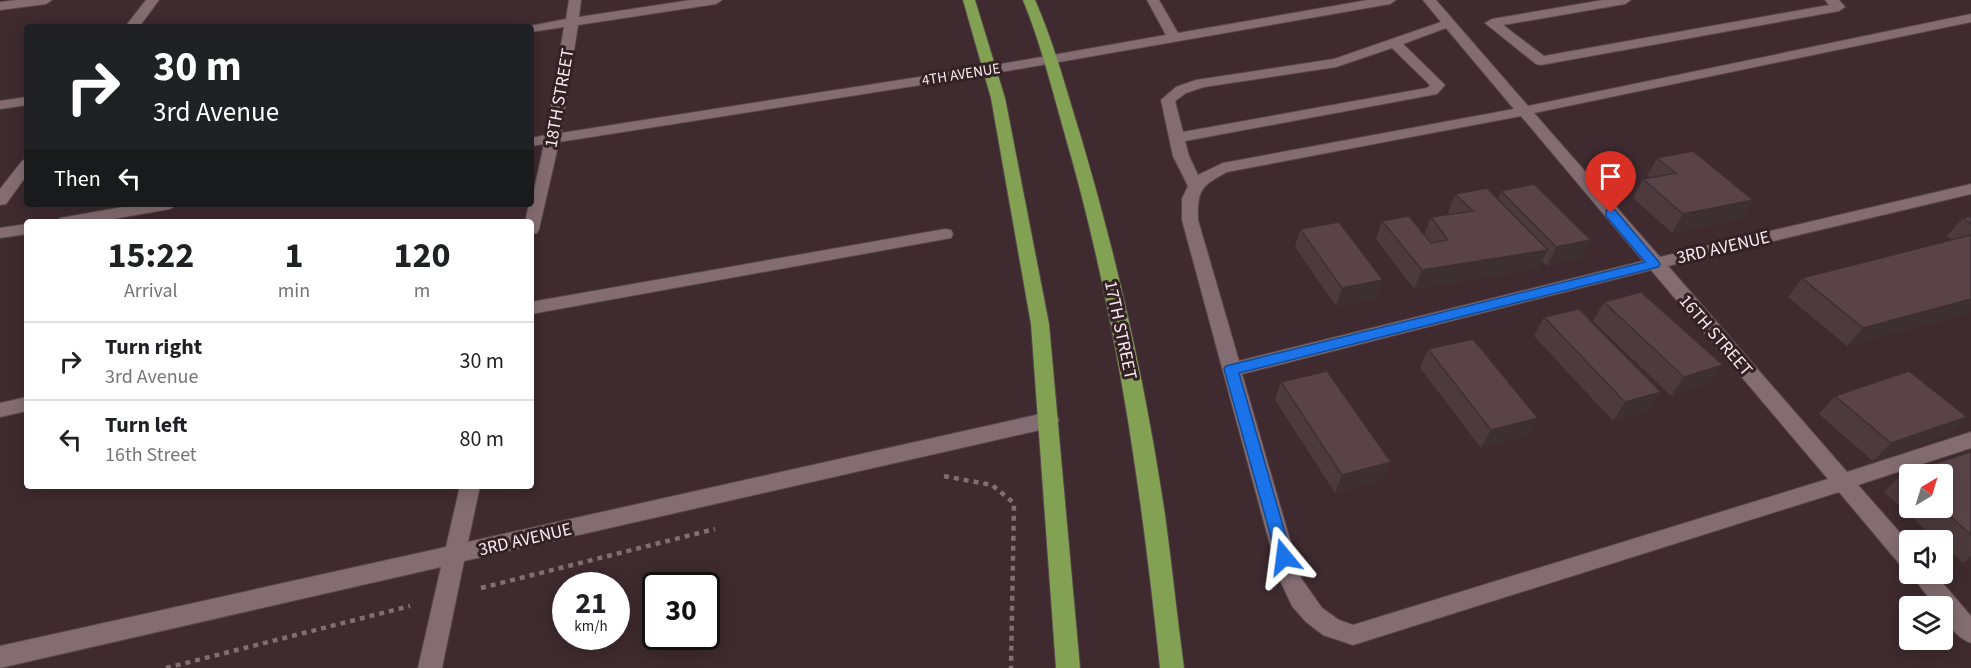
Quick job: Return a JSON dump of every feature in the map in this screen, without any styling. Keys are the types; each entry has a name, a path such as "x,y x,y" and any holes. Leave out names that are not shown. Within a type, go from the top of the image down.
{"main road":[{"path":"969,0 990,70 1026,238 1040,324 1068,668"},
{"name":"17TH STREET","path":"1029,0 1042,31 1089,190 1133,387 1154,514 1172,668"}],"street":[{"path":"0,6 46,0"},
{"path":"134,24 153,0"},
{"name":"18TH STREET","path":"534,219 553,138 575,0"},
{"path":"534,28 716,0"},
{"path":"1153,0 1174,37"},
{"name":"4TH AVENUE","path":"534,141 990,70 1390,0"},
{"name":"16TH STREET","path":"1429,0 1899,547"},
{"path":"1624,0 1492,23 1541,61 1839,7 1831,0"},
{"path":"1971,18 1524,111 1223,168 1195,185 1190,196 1190,220 1290,578 1298,598 1308,611 1330,627 1353,635 1844,482 1883,467 1971,440"},
{"path":"1195,185 1181,156 1168,100 1181,90 1201,83 1336,63 1449,23"},
{"path":"1177,138 1420,93 1436,88 1438,85 1394,42"},
{"path":"0,105 24,101"},
{"path":"0,200 24,168"},
{"name":"3RD AVENUE","path":"1231,369 1654,264 1971,189"},
{"path":"84,219 154,207"},
{"path":"0,233 24,229"},
{"path":"534,307 945,234"},
{"path":"0,410 24,405"},
{"name":"3RD AVENUE","path":"0,657 987,432 1049,420"},
{"path":"430,668 469,489"},
{"path":"1930,584 1971,633"}],"path":[{"path":"938,476 992,484 1014,503 1011,668"},
{"path":"166,668 721,528"}],"building":[{"path":"1693,151 1753,200 1683,214 1643,179 1676,173 1657,158"},
{"path":"1534,184 1591,240 1556,247 1501,191"},
{"path":"1487,188 1548,250 1422,270 1382,221 1409,216 1431,243 1448,240 1431,217 1473,211 1455,194"},
{"path":"1971,216 1971,224 1963,218"},
{"path":"1339,222 1383,280 1342,288 1300,229"},
{"path":"1971,235 1971,299 1863,328 1802,278"},
{"path":"1641,292 1723,365 1684,377 1604,302"},
{"path":"1579,309 1661,392 1625,402 1544,317"},
{"path":"1473,339 1538,418 1491,430 1428,349"},
{"path":"1327,371 1391,462 1342,475 1281,382"},
{"path":"1909,371 1967,417 1891,443 1835,396"},
{"path":"1971,452 1971,535 1952,518 1953,464 1933,464"}],"route":[{"path":"1284,557 1231,369 1654,264 1611,213"}]}
